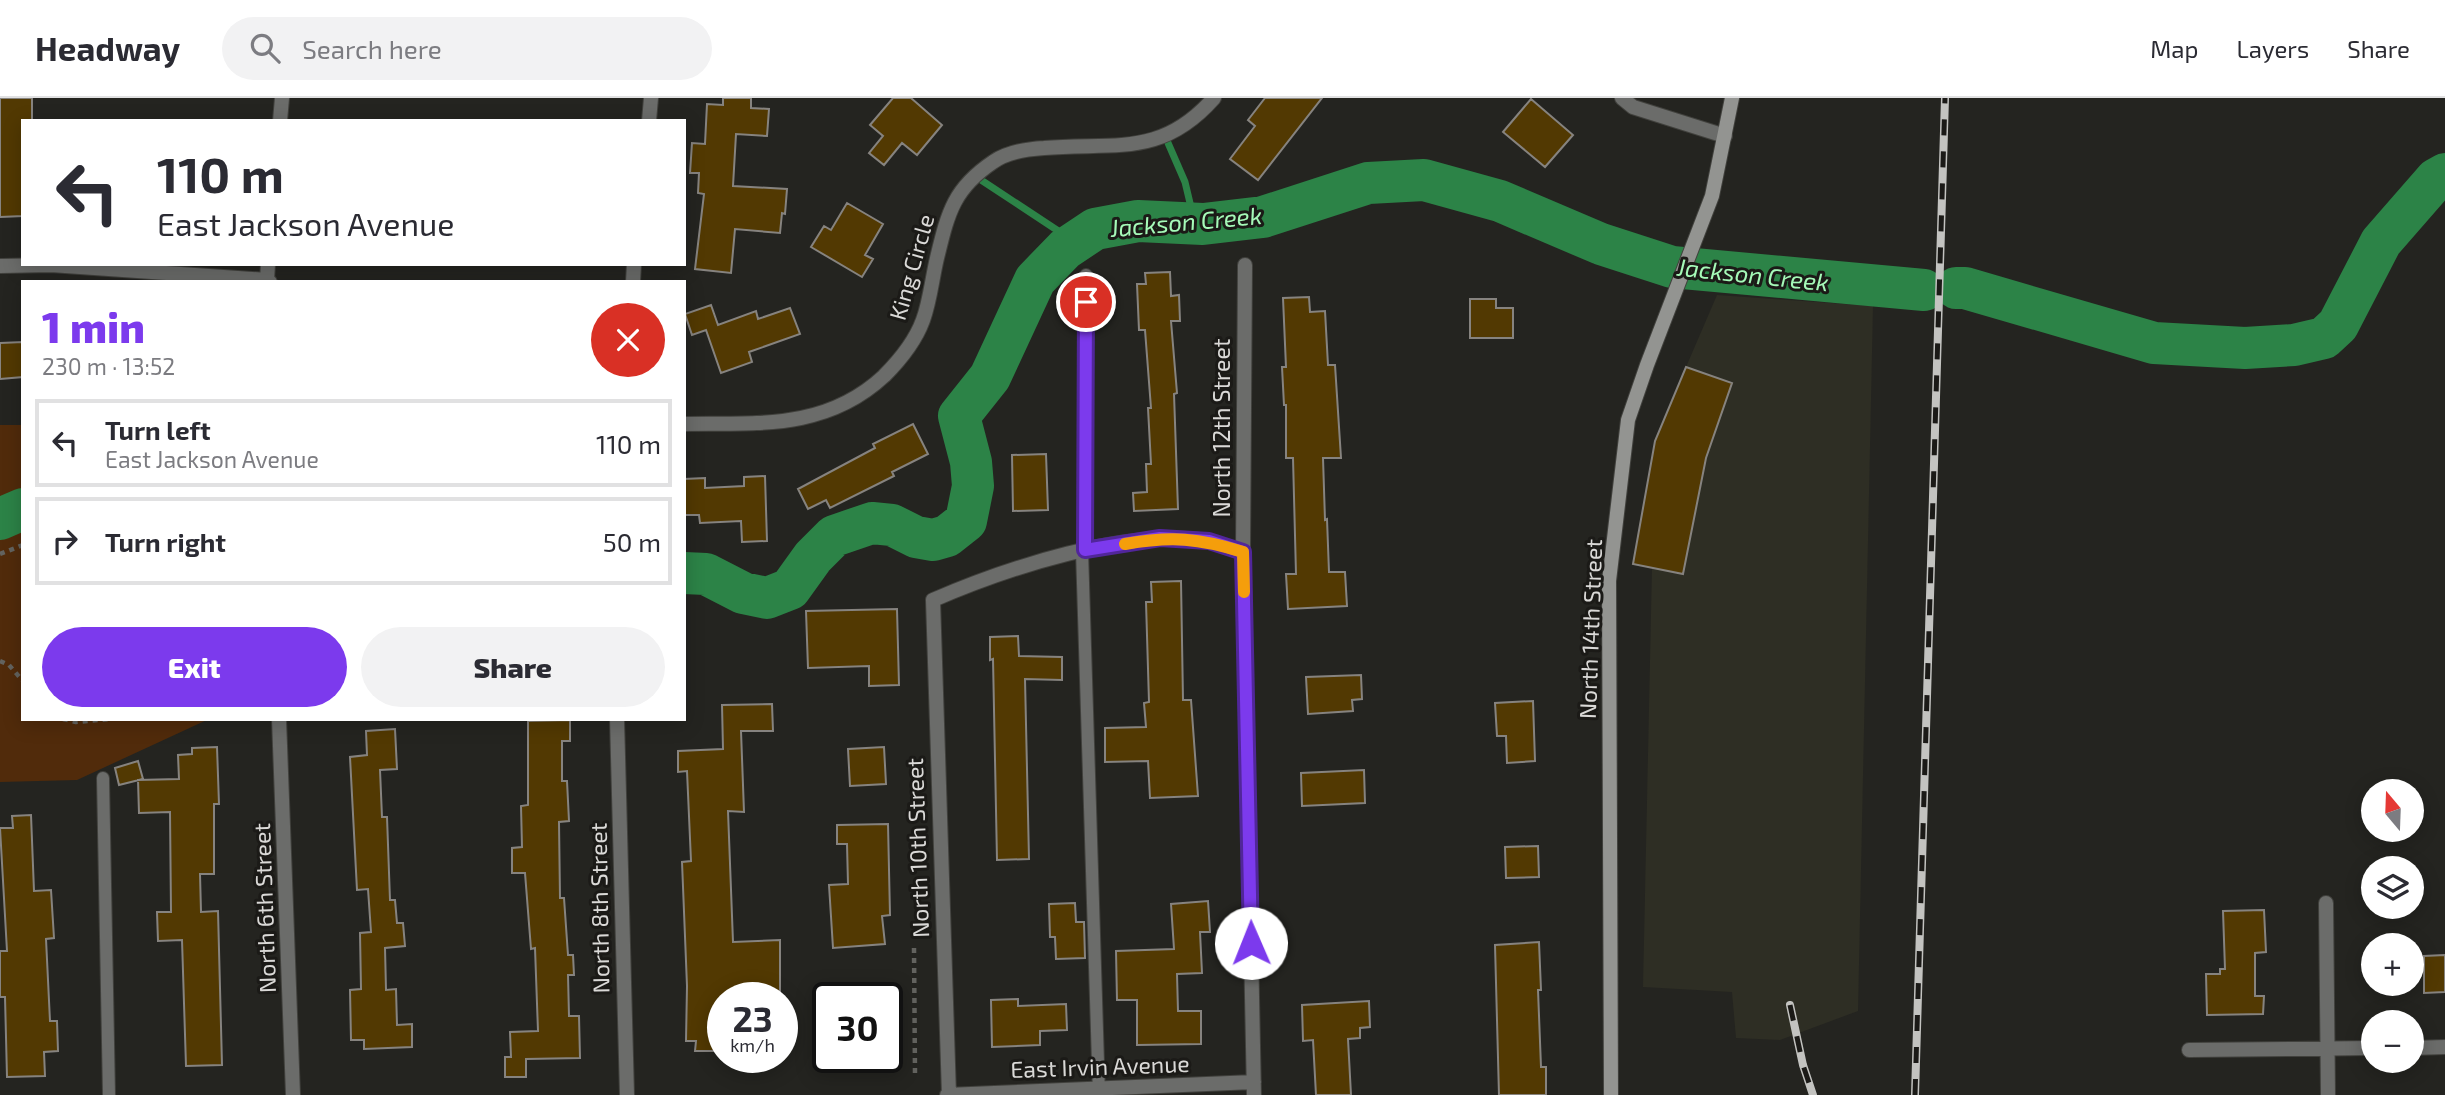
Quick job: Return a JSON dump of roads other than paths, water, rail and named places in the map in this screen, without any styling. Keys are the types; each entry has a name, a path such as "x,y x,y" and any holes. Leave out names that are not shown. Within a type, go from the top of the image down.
{"street":[{"path":"280,119 282,98"},
{"path":"649,119 651,98"},
{"name":"King Circle","path":"686,424 771,423 803,419 826,413 858,397 903,358 923,321 945,224 956,197 974,175 997,159 1026,149 1123,145 1153,141 1179,130 1202,112 1214,98"},
{"path":"1622,98 1633,107 1725,136"},
{"name":"North 14th Street","path":"1611,1095 1609,581 1628,419 1712,196 1732,98"},
{"name":"North 12th Street","path":"1245,265 1243,552 1254,1088"},
{"path":"0,266 21,266"},
{"path":"65,266 255,280"},
{"path":"1084,550 1160,538 1209,541 1243,552"},
{"name":"North 10th Street","path":"948,1095 933,600 969,584 1084,550"},
{"name":"North 6th Street","path":"279,721 293,1095"},
{"name":"North 8th Street","path":"617,721 626,1095"},
{"path":"2326,903 2328,1095"},
{"path":"2424,1048 2445,1047"},
{"path":"2189,1050 2361,1048"},
{"name":"East Irvin Avenue","path":"948,1095 1254,1088"}],"lane":[{"path":"1086,275 1084,550 1099,1092"},
{"path":"103,778 109,1095"}],"waterway":[{"path":"1165,136 1185,182 1195,224"},
{"name":"Jackson Creek","path":"1956,288 1965,288 2154,343 2245,348 2294,345 2324,338 2338,325 2381,242 2436,179 2445,174"},
{"path":"975,176 1075,242"},
{"name":"Jackson Creek","path":"686,573 706,574 743,593 767,598 790,589 813,557 834,536 872,523 892,525 916,537 933,540 947,536 966,521 973,486 971,462 959,416 990,377 1035,280 1065,249 1095,229 1138,221 1203,224 1263,217 1368,183 1424,180 1500,201 1601,244 1672,267 1924,290"},
{"name":"Jackson Creek","path":"0,519 21,510"}],"railway":[{"path":"1915,1095 1945,98"},
{"path":"1790,1005 1803,1065 1813,1095"}]}
